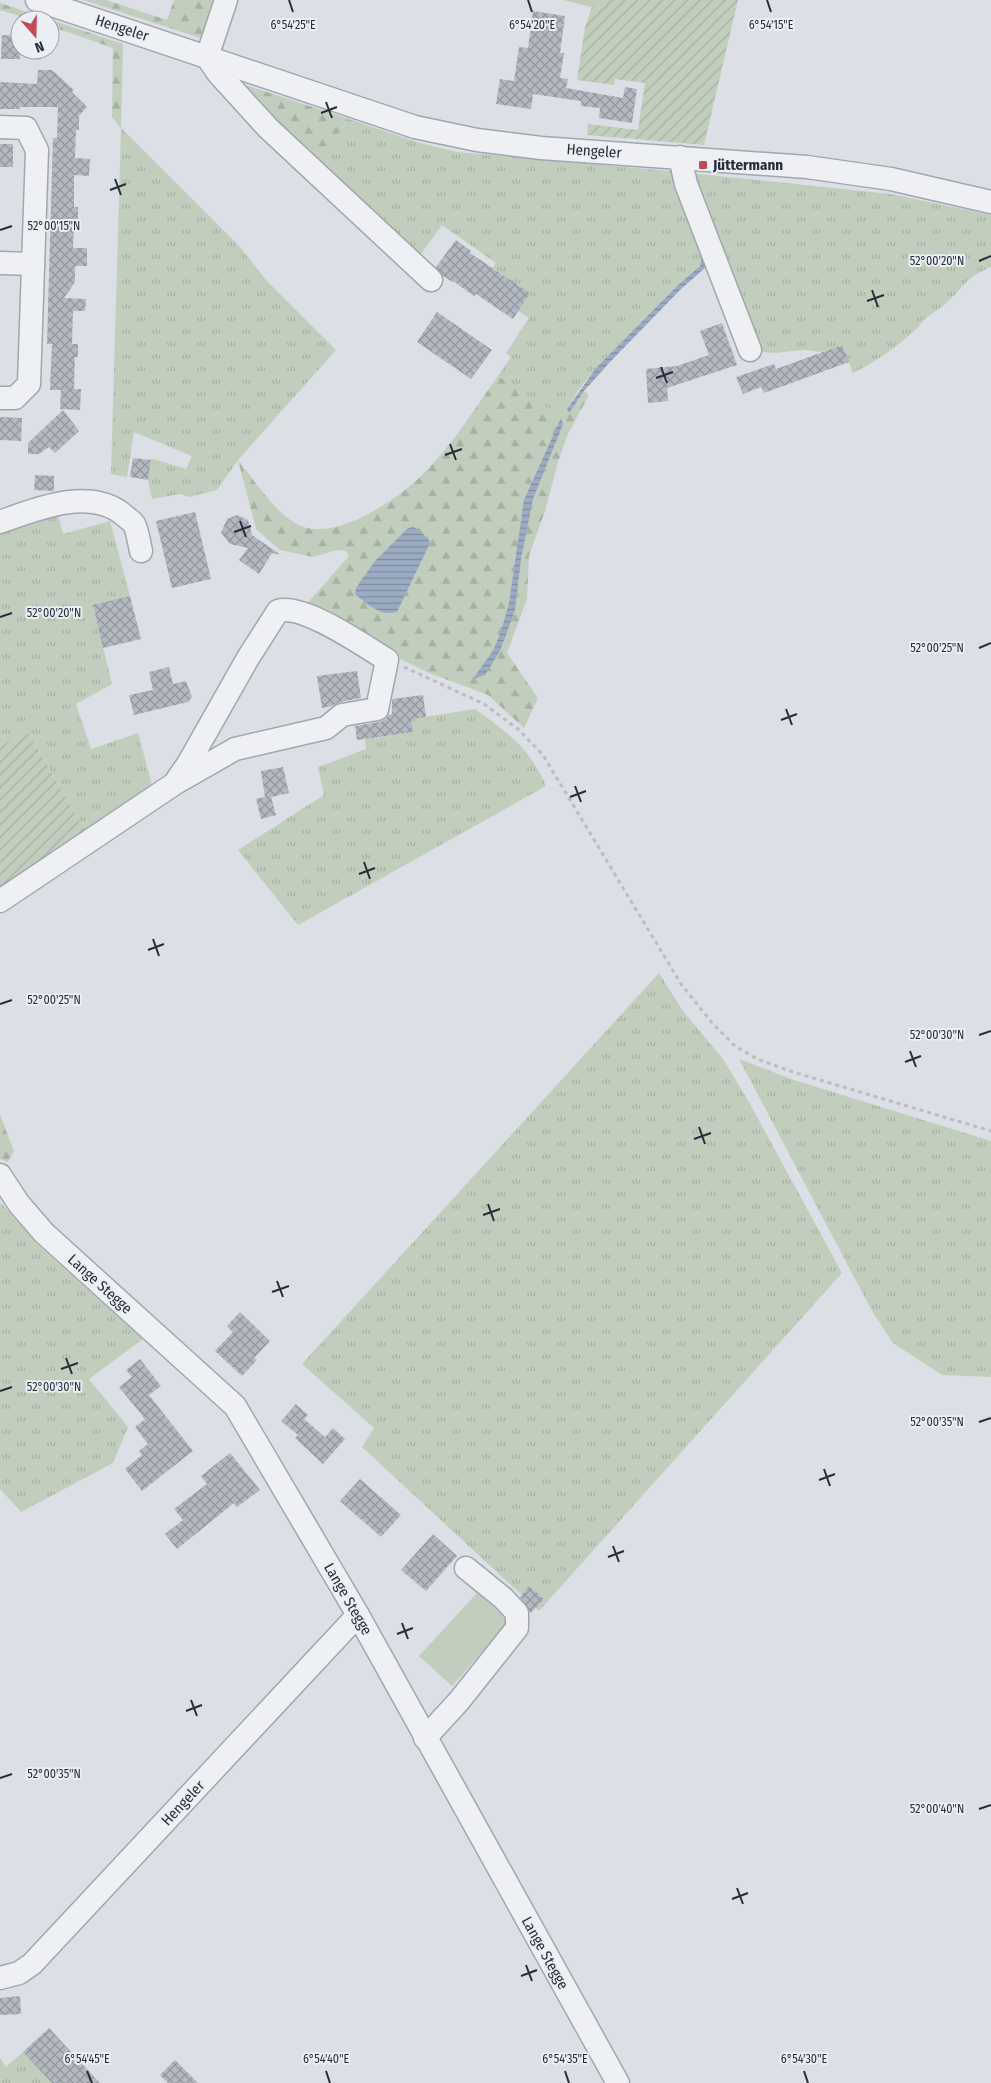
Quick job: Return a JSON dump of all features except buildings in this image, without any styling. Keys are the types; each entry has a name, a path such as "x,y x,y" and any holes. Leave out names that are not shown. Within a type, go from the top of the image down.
{"street":[{"name":"Hengeler","path":"37,0 415,128 478,140 541,148 807,167 891,179 991,202"},
{"path":"226,0 207,58 218,73 268,128 430,280"},
{"path":"0,127 26,128 37,150 29,384 15,398 0,398"},
{"path":"680,157 686,184 750,350"},
{"path":"0,263 33,264"},
{"path":"0,522 56,504 80,502 102,504 118,510 134,524 141,550"},
{"path":"0,901 174,784 235,749 326,728 342,715 377,710 387,660 337,629 296,610 286,608 278,611 248,658 188,764 174,784"},
{"name":"Lange Stegge","path":"0,1175 19,1204 44,1232 235,1406 358,1615 618,2083"},
{"path":"425,1738 460,1701 517,1628 517,1614 503,1598 466,1568"},
{"name":"Hengeler","path":"0,1978 19,1973 32,1964 358,1615"}],"path":[{"path":"387,660 484,704 518,730 542,755 681,984 713,1024 735,1046 757,1059 793,1072 991,1131"}],"green space":[{"path":"83,0 106,0 167,20 174,0 220,0 207,40"},
{"path":"563,0 600,0 599,9"},
{"path":"600,0 738,0 704,145 587,135 588,124 638,130 645,83 615,79 614,85 577,80 585,27 592,7 599,8"},
{"path":"0,3 21,10 10,10 10,13 0,10"},
{"path":"60,23 123,44 121,128 112,117 113,48 60,29"},
{"path":"227,79 349,119 313,163"},
{"path":"349,119 420,143 457,152 669,171 675,179 702,253 700,266 678,285 596,368 580,388 561,418 498,376 511,357 506,353 529,318 518,311 530,293 493,268 496,263 442,225 416,261 313,163"},
{"path":"121,128 239,246 267,281 336,350 238,460 217,490 189,497 180,494 152,499 148,480 151,460 154,459 186,469 192,456 134,432 127,477 111,474"},
{"path":"689,173 891,194 991,215 991,267 969,280 943,306 927,317 893,349 853,373 842,345 821,352 804,350 774,353 763,352 757,348"},
{"path":"498,376 561,417 567,409 569,413 584,391 589,395 568,434 558,462 545,511 529,556 527,599 507,653 538,698 524,728 488,695 429,673 371,645 304,607 349,556 346,551 337,550 313,557 280,550 256,529 238,460 266,497 292,521 301,526 316,529 332,528 368,514 385,504 400,494 425,472 454,438"},
{"path":"56,509 63,534 110,521 130,596 93,606 112,684 76,704 91,749 138,733 152,785 86,832 27,730 0,747 0,527"},
{"path":"475,709 498,726 525,751 546,786 298,925 238,850 324,795 318,767 366,749 365,739 413,732 411,719"},
{"path":"27,730 86,832 0,893 0,747"},
{"path":"659,973 683,1011 723,1059 750,1104 842,1273 539,1611 362,1447 374,1428 302,1364"},
{"path":"739,1059 794,1080 991,1141 991,1377 942,1375 893,1343 872,1311"},
{"path":"0,1115 14,1151 8,1162 0,1159"},
{"path":"0,1202 40,1247 143,1339 89,1379 128,1427 113,1463 21,1512 0,1489"},
{"path":"478,1592 509,1621 452,1686 419,1656"},
{"path":"23,2052 52,2083 0,2083 0,2058 6,2067"}],"water":[{"path":"669,171 675,172 707,252 705,268 681,289 610,362 584,391 569,413 567,409 596,368 678,285 700,266 702,253 675,179"},
{"path":"561,418 563,424 533,499 521,559 515,610 500,651 485,675 473,679 494,649 502,628 509,603 524,500"},
{"path":"414,527 428,538 430,543 397,612 385,613 369,605 355,594 356,588 375,561 408,528"}],"place":[{"name":"Jüttermann","path":"703,165"}]}
